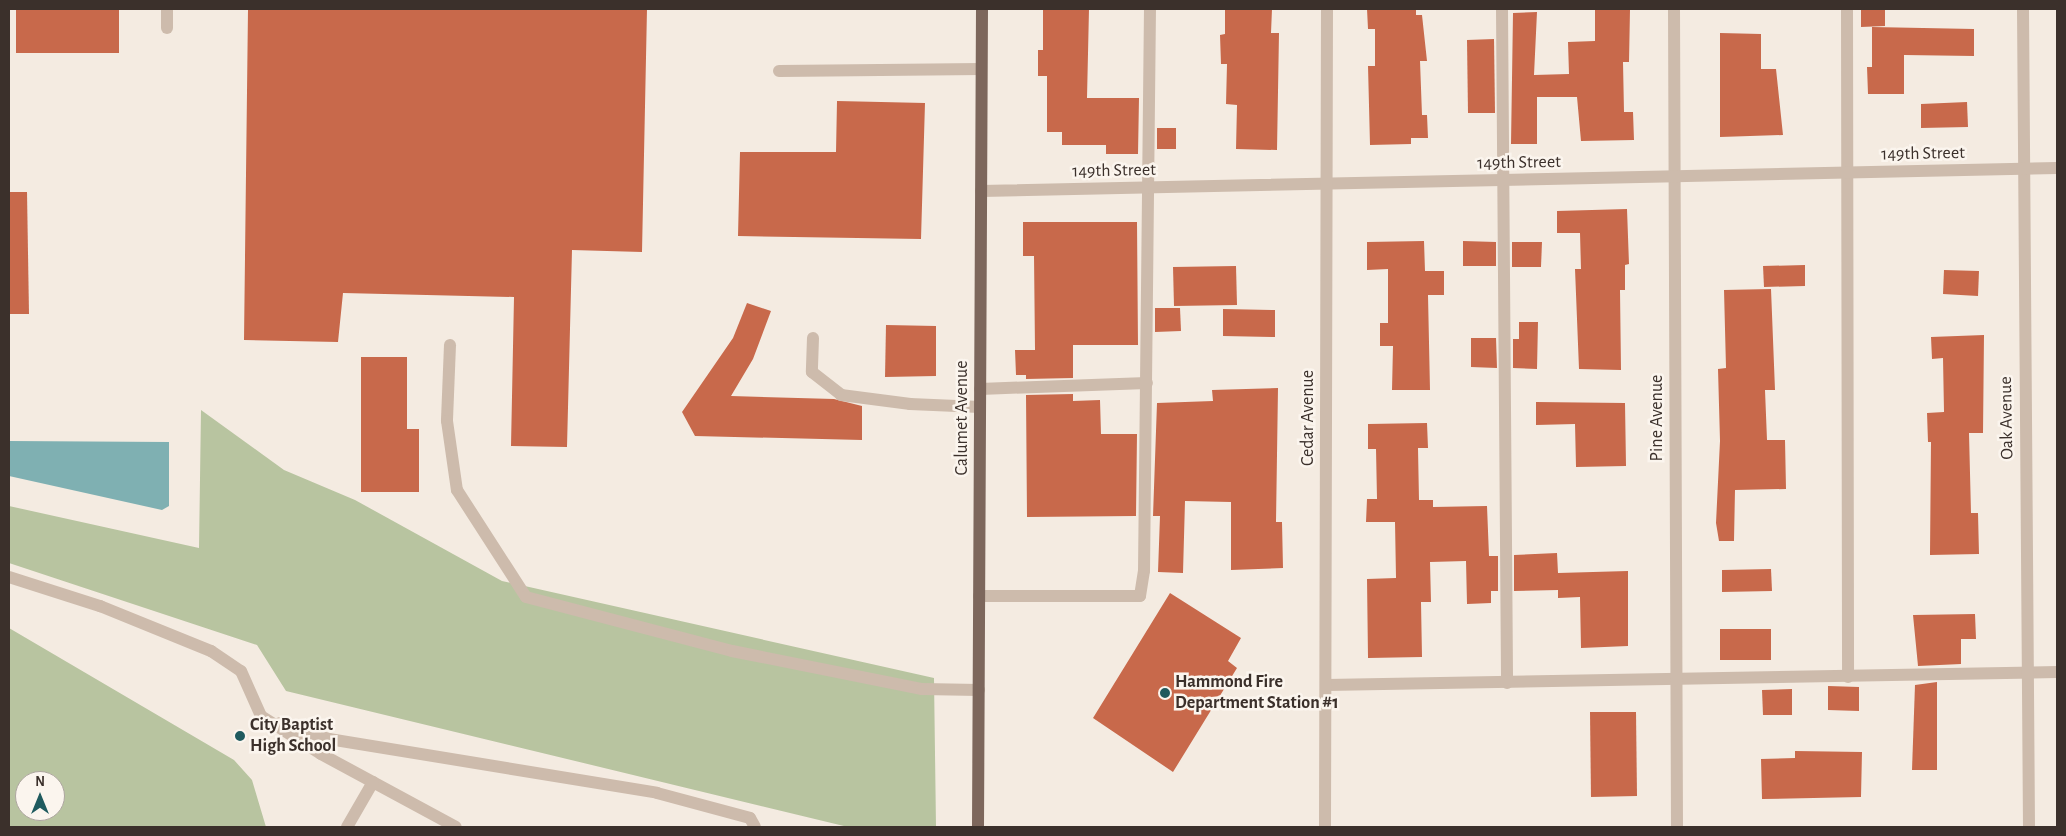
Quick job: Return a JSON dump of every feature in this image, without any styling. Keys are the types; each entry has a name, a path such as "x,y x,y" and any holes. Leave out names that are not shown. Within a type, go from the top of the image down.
{"main road":[{"name":"Calumet Avenue","path":"978,827 982,9"}],"street":[{"path":"167,9 167,28"},
{"path":"979,596 1140,596 1144,571 1150,9"},
{"name":"Cedar Avenue","path":"1325,827 1327,9"},
{"path":"1502,9 1501,181 1507,683"},
{"name":"Pine Avenue","path":"1674,9 1673,177 1677,827"},
{"path":"1848,9 1846,173 1848,677"},
{"name":"Oak Avenue","path":"2023,9 2022,168 2029,827"},
{"path":"779,72 981,69"},
{"name":"149th Street","path":"981,191 2057,168"},
{"path":"813,338 812,372 841,395 910,404 980,407"},
{"path":"450,345 447,421 457,490 526,597 741,653 922,689 979,690"},
{"path":"980,389 1147,383"},
{"path":"9,576 100,606 211,651 241,671 261,716 373,782 456,827"},
{"path":"1326,685 2057,672"},
{"path":"261,716 329,739 464,758 657,793 750,818 755,827"},
{"path":"347,827 373,782"}],"green space":[{"path":"201,410 284,470 355,500 502,581 934,678 936,827 848,827 286,691 257,645 9,563 9,506 199,548"},
{"path":"9,628 234,760 252,780 266,827 9,827"}],"water":[{"path":"9,441 169,442 169,506 162,510 9,476"}],"building":[{"path":"16,9 119,9 119,53 16,53"},
{"path":"248,9 647,9 642,252 572,250 567,447 511,446 514,297 343,293 338,342 244,340"},
{"path":"1043,9 1089,9 1087,98 1139,98 1138,154 1106,154 1106,145 1062,145 1062,132 1047,132 1047,76 1038,76 1038,50 1043,50"},
{"path":"1225,9 1272,9 1271,33 1279,33 1277,150 1236,149 1237,105 1226,104 1227,64 1221,64 1220,35 1225,34"},
{"path":"1367,9 1416,9 1416,15 1422,15 1427,61 1420,61 1422,115 1427,115 1428,138 1411,138 1411,144 1370,145 1368,66 1375,66 1375,29 1368,29"},
{"path":"1595,9 1630,10 1629,62 1623,62 1624,112 1633,112 1634,140 1581,141 1577,97 1537,97 1537,144 1511,144 1513,13 1537,12 1534,75 1569,74 1568,42 1595,41"},
{"path":"1861,9 1885,9 1885,26 1861,27"},
{"path":"1872,27 1974,29 1974,56 1904,55 1904,94 1868,94 1867,67 1872,67"},
{"path":"1720,33 1761,34 1761,69 1776,69 1783,135 1720,137"},
{"path":"1494,39 1495,113 1468,113 1467,40"},
{"path":"837,101 925,103 921,239 738,236 740,152 836,152"},
{"path":"1967,102 1968,127 1921,128 1921,104"},
{"path":"1157,128 1176,128 1176,149 1157,149"},
{"path":"9,192 27,192 29,314 9,314"},
{"path":"1627,209 1629,264 1625,265 1625,290 1620,290 1621,370 1579,369 1575,269 1581,269 1580,233 1557,233 1557,211"},
{"path":"1023,222 1137,222 1138,345 1073,345 1073,378 1026,379 1026,375 1016,375 1015,350 1035,350 1034,256 1023,256"},
{"path":"1424,241 1425,271 1444,271 1444,295 1428,295 1430,390 1392,390 1393,346 1380,346 1380,323 1388,323 1388,269 1367,270 1367,242"},
{"path":"1463,241 1496,242 1496,266 1463,266"},
{"path":"1512,242 1542,242 1541,267 1512,267"},
{"path":"1805,265 1805,286 1764,287 1763,266"},
{"path":"1236,266 1237,305 1174,306 1173,267"},
{"path":"1944,270 1979,271 1978,296 1943,294"},
{"path":"1771,289 1775,390 1765,390 1767,440 1785,440 1786,489 1735,490 1734,541 1719,541 1716,523 1720,441 1718,369 1726,368 1724,290"},
{"path":"747,303 771,311 753,359 731,396 834,399 862,406 862,440 695,436 682,412 733,338"},
{"path":"1155,308 1180,308 1181,331 1155,332"},
{"path":"1223,309 1275,310 1275,337 1223,336"},
{"path":"1519,322 1538,322 1537,369 1513,368 1513,339 1519,339"},
{"path":"886,325 936,326 936,376 885,377"},
{"path":"1984,335 1983,433 1969,433 1971,513 1978,513 1979,554 1930,555 1931,442 1928,442 1927,413 1944,412 1943,358 1932,359 1931,337"},
{"path":"1471,338 1496,338 1497,368 1471,367"},
{"path":"361,357 407,357 407,429 419,429 419,492 361,492"},
{"path":"1278,388 1276,522 1282,522 1283,568 1231,570 1231,502 1185,501 1183,573 1158,572 1160,516 1153,516 1157,403 1213,401 1212,390"},
{"path":"1073,394 1073,401 1100,400 1101,434 1137,434 1136,516 1027,517 1026,395"},
{"path":"1536,402 1625,403 1626,466 1576,467 1575,424 1536,425"},
{"path":"1427,423 1428,448 1418,448 1419,500 1433,500 1433,507 1487,506 1489,556 1498,556 1498,591 1491,591 1491,603 1467,604 1466,561 1430,562 1431,602 1421,602 1422,657 1368,658 1367,579 1396,578 1395,522 1366,522 1367,499 1377,499 1376,449 1368,449 1368,424"},
{"path":"1557,553 1558,573 1628,571 1628,646 1581,648 1580,597 1558,598 1558,590 1514,591 1514,555"},
{"path":"1771,569 1772,591 1722,592 1722,570"},
{"name":"Hammond Fire Department Station #1","path":"1170,593 1241,638 1228,661 1237,668 1173,772 1093,718"},
{"path":"1975,614 1976,639 1961,639 1961,664 1918,666 1913,615"},
{"path":"1720,629 1771,629 1771,660 1720,660"},
{"path":"1937,682 1937,770 1912,770 1915,685"},
{"path":"1828,686 1859,687 1859,711 1828,710"},
{"path":"1792,689 1792,715 1763,715 1762,690"},
{"path":"1590,712 1636,712 1637,796 1591,797"},
{"path":"1795,751 1862,752 1861,797 1762,799 1761,759 1795,758"}],"place":[{"name":"Hammond Fire Department Station #1","path":"1165,693"},
{"name":"City Baptist High School","path":"240,736"}]}
